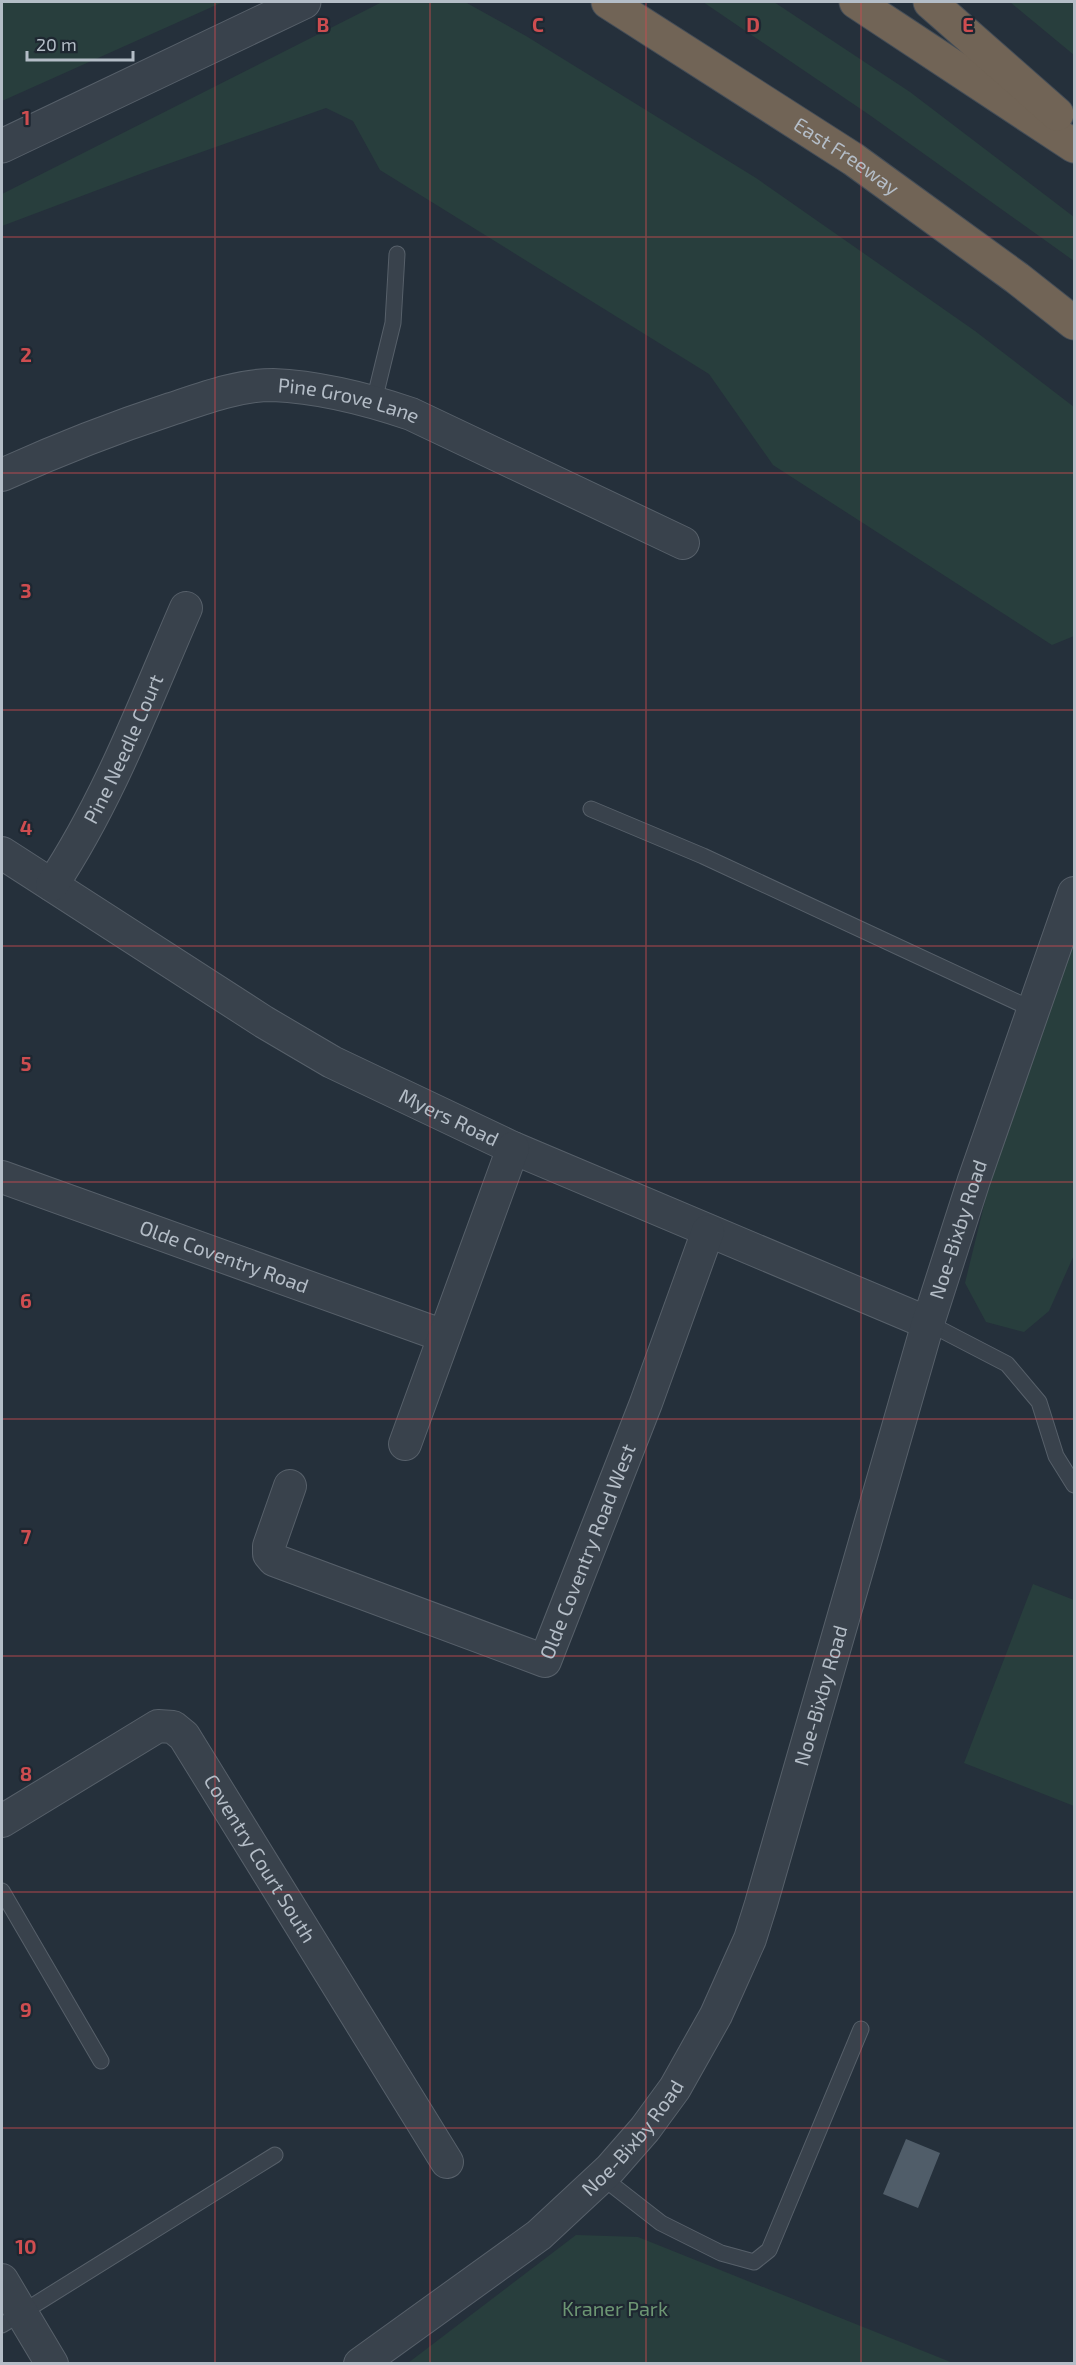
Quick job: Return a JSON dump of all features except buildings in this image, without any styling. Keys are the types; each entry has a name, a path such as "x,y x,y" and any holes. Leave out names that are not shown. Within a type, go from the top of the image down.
{"highway":[{"path":"598,2 679,47"},
{"name":"East Freeway","path":"608,2 853,159 1017,278 1074,323"},
{"path":"856,2 1074,146"},
{"path":"930,2 1074,129"}],"street":[{"path":"2,146 304,2"},
{"name":"Pine Grove Lane","path":"2,475 53,452 221,392 272,385 374,401 411,414 683,543"},
{"name":"Pine Needle Court","path":"52,885 74,853 104,796 186,608"},
{"name":"Myers Road","path":"2,852 264,1022 332,1062 513,1148 928,1323"},
{"name":"Noe-Bixby Road","path":"360,2364 539,2235 602,2177 645,2129 675,2088 716,2015 750,1939 775,1860 798,1770 928,1323 974,1180 1074,893"},
{"path":"405,1444 513,1148"},
{"name":"Olde Coventry Road","path":"2,1177 444,1336"},
{"name":"Olde Coventry Road West","path":"290,1486 269,1546 269,1554 274,1560 545,1661 646,1403 708,1231"},
{"name":"Coventry Court South","path":"2,1821 158,1726 173,1727 184,1736 447,2162"},
{"path":"2,2280 11,2319 52,2364"}],"lane":[{"path":"374,401 393,323 397,254"},
{"path":"591,809 703,856 1034,1010"},
{"path":"928,1323 1006,1364 1039,1402 1056,1456 1074,1485"},
{"path":"2,1891 100,2061"},
{"path":"602,2177 662,2223 721,2253 754,2262 770,2250 861,2029"},
{"path":"11,2319 275,2155"}],"green space":[{"path":"2,2 223,2 2,101"},
{"path":"382,2 465,2 526,36 756,178 975,331 1074,407 1074,636 1052,645 773,465 709,374 380,170 353,121 326,108 2,226 2,194"},
{"path":"703,2 774,2 910,92 1074,217 1074,261 871,116"},
{"path":"1010,2 1074,2 1074,55"},
{"path":"1074,939 1074,1255 1049,1311 1024,1332 986,1322 965,1283 1002,1132"},
{"path":"1033,1584 1074,1600 1074,1806 964,1763"},
{"name":"Kraner Park","path":"576,2235 638,2237 953,2363 408,2363"}]}
